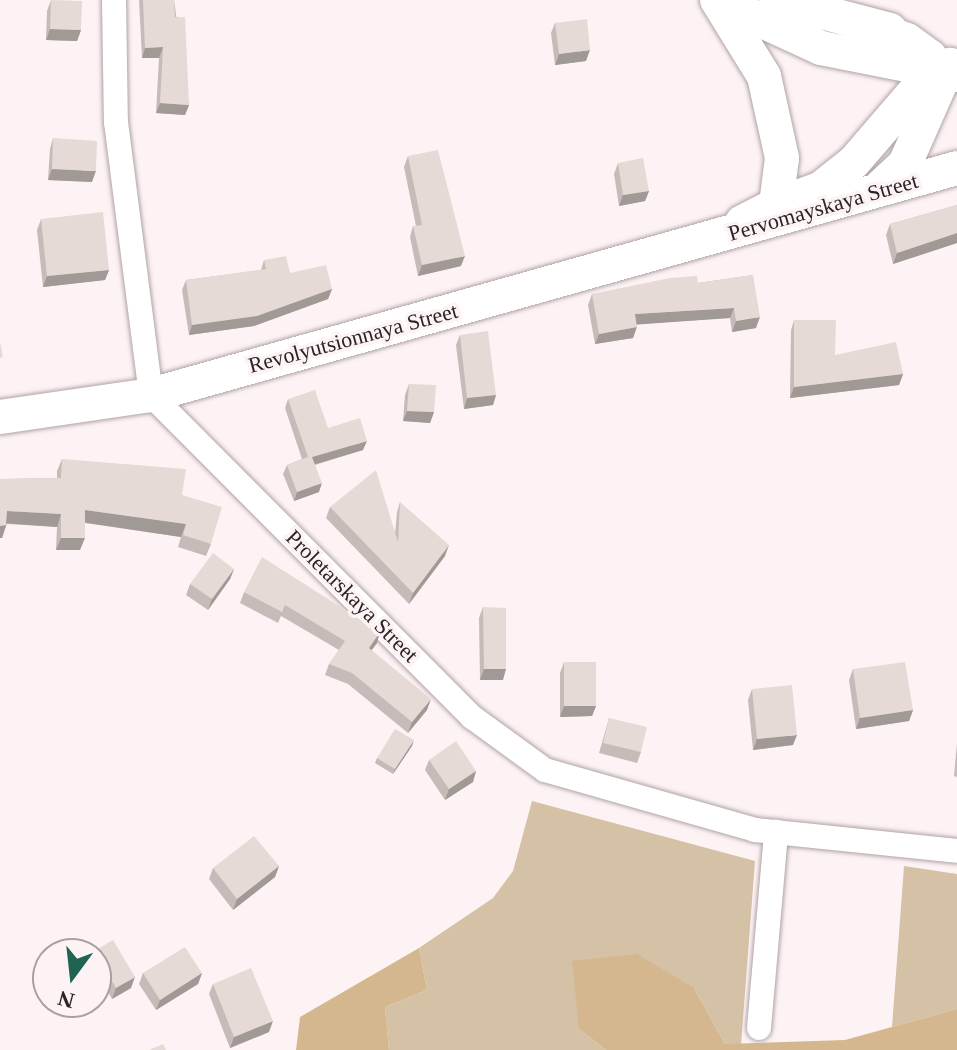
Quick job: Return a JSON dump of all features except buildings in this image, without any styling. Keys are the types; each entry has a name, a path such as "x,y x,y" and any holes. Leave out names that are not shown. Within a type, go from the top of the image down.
{"street":[{"path":"114,0 116,122 151,395"},
{"path":"717,0 821,48 951,69"},
{"name":"Pervomayskaya Street","path":"702,242 776,205 782,158 776,114 764,76 717,0"},
{"path":"776,0 867,25 957,43"},
{"path":"867,25 907,40 951,69"},
{"path":"875,192 905,164 951,69"},
{"path":"776,205 820,189 854,162 951,69"},
{"name":"Pervomayskaya Street","path":"702,242 957,168"},
{"name":"Revolyutsionnaya Street","path":"0,417 151,395 702,242"},
{"name":"Proletarskaya Street","path":"151,395 472,717 545,770 776,832 957,851"},
{"path":"759,1028 776,832"}],"shaded area":[{"path":"532,801 755,861 741,1045 725,1044 694,988 579,1029 606,1050 389,1050 385,1007 427,990 419,948 493,898 513,871"},
{"path":"904,866 957,874 957,1009 892,1027"},
{"path":"419,948 427,990 385,1007 389,1050 296,1050 300,1017"},
{"path":"637,954 694,988 725,1044 845,1040 957,1009 957,1050 606,1050 579,1029 572,961"}]}
